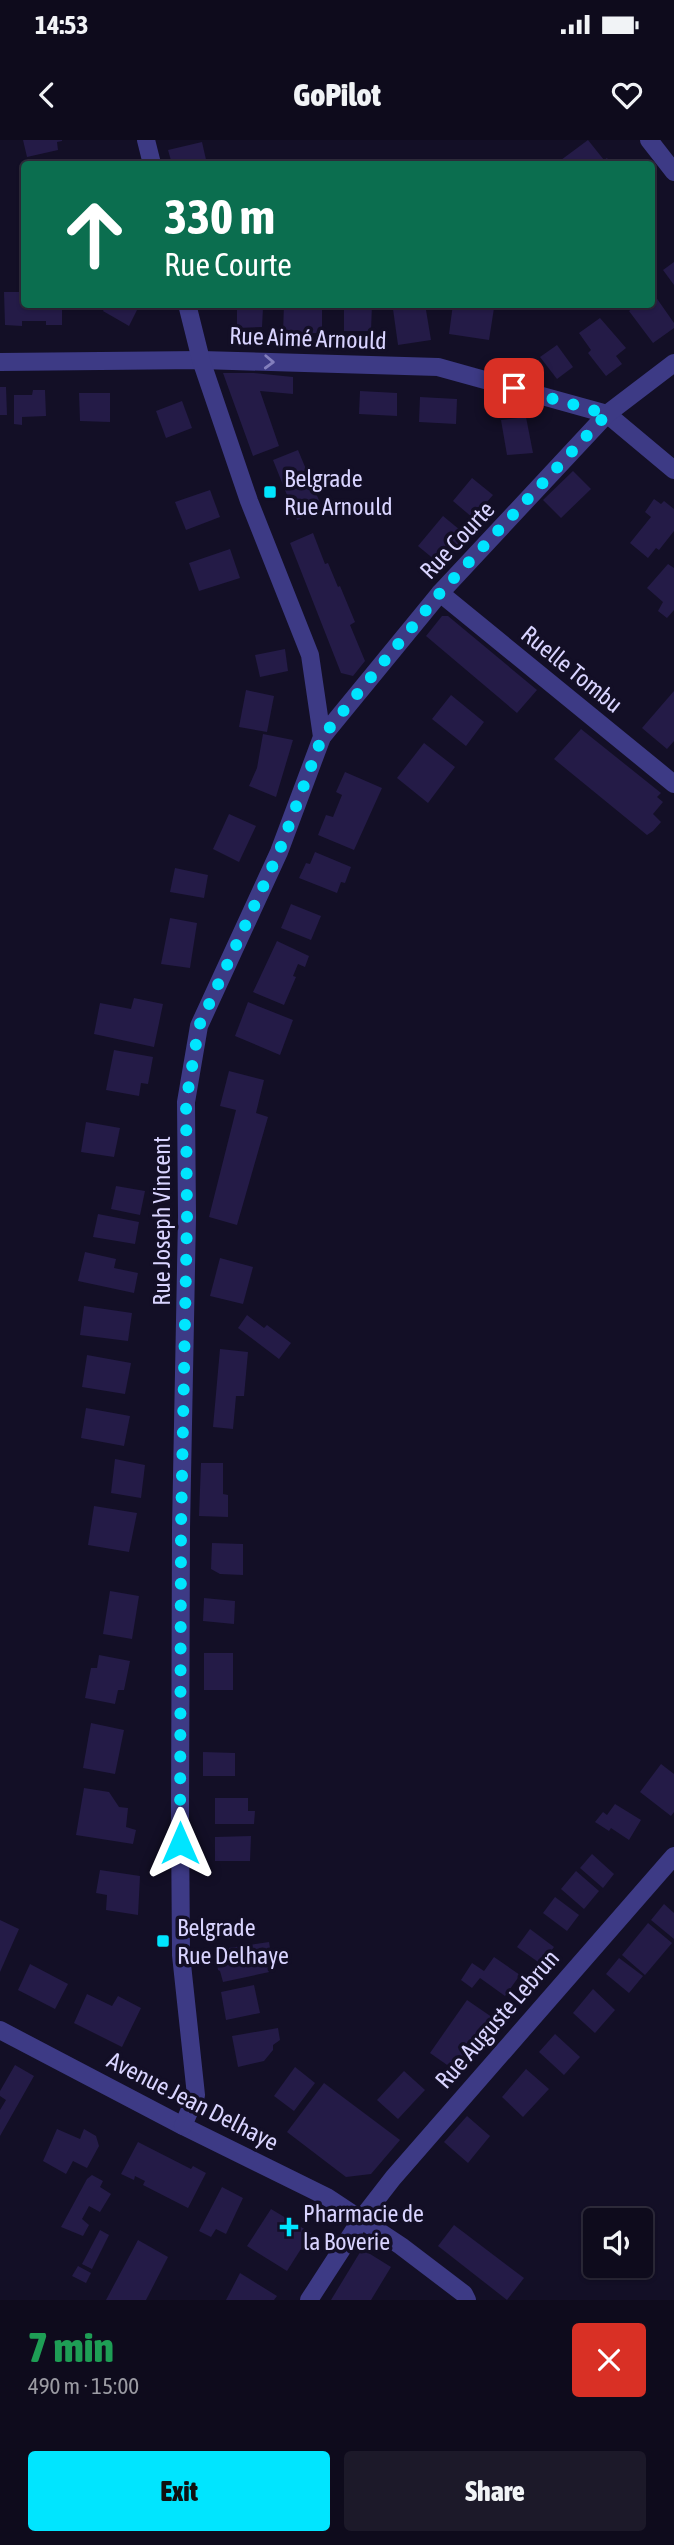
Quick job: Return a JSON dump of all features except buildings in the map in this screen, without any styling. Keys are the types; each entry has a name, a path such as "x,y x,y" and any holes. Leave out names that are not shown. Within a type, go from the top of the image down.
{"street":[{"path":"146,140 151,161"},
{"path":"649,140 674,172"},
{"name":"Rue Joseph Vincent","path":"183,2126 196,2095 181,1955 181,1542 187,1217 186,1102 199,1026 279,852 322,737 310,655 249,501 201,360 188,308"},
{"name":"Rue Aimé Arnould","path":"0,362 201,360 438,367 607,414"},
{"name":"Rue Courte","path":"322,737 440,593 607,414 674,363"},
{"path":"607,414 674,470"},
{"name":"Ruelle Tombu","path":"440,593 674,784"},
{"name":"Rue Auguste Lebrun","path":"309,2300 362,2218 393,2178 480,2075 674,1856"},
{"name":"Avenue Jean Delhaye","path":"0,2029 183,2126 327,2197 362,2218 464,2294 467,2300"}],"place":[{"name":"Belgrade Rue Arnould","path":"270,492"},
{"name":"Belgrade Rue Delhaye","path":"163,1941"},
{"name":"Pharmacie de la Boverie","path":"289,2227"}],"route":[{"path":"180,1843 186,1102 199,1026 279,852 322,737 440,593 607,414 514,388"}]}
